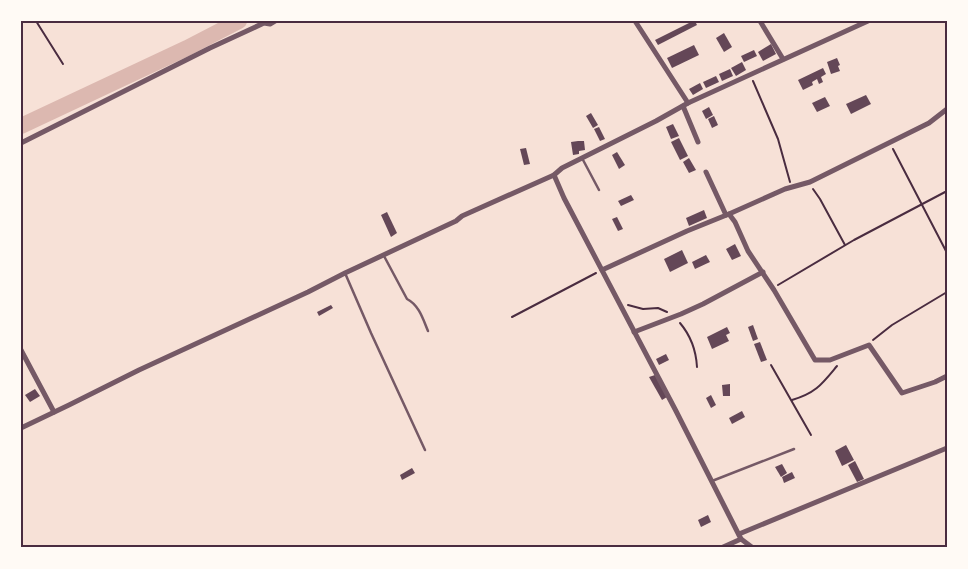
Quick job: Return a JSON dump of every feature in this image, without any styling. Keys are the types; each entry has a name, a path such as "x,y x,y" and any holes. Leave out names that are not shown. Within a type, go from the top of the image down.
{"street":[{"path":"21,143 210,48 264,23 270,24 275,21"},
{"path":"635,21 685,104 698,142"},
{"path":"760,21 783,59"},
{"path":"21,428 139,370 456,221 462,216 554,175 562,168 656,121 685,104 864,22"},
{"path":"929,123 947,109"},
{"path":"602,270 687,231 791,187 807,183 947,114"},
{"path":"706,172 728,214 735,222 748,251 773,288 815,360 830,360 869,345 902,392 935,382 947,376"},
{"path":"554,175 564,198 740,537 753,548"},
{"path":"634,332 703,304 763,272"},
{"path":"21,350 54,412"},
{"path":"721,548 740,537 947,448"}],"lane":[{"path":"582,158 599,190"},
{"path":"383,255 407,299 420,311 428,331"},
{"path":"345,273 425,450"},
{"path":"712,481 794,449"}],"path":[{"path":"36,21 63,64"},
{"path":"750,74 778,139 791,187"},
{"path":"890,142 947,253"},
{"path":"807,183 820,199 845,245"},
{"path":"773,288 845,245 947,191"},
{"path":"512,317 602,270"},
{"path":"869,345 892,325 947,292"},
{"path":"792,400 809,394 816,389 848,353"},
{"path":"771,365 811,435"}],"building":[{"path":"693,21 697,25 658,45 655,40"},
{"path":"724,33 732,47 724,52 716,38"},
{"path":"771,44 776,54 763,61 758,52"},
{"path":"694,45 699,55 672,68 667,58"},
{"path":"754,50 757,56 744,62 741,56"},
{"path":"837,58 840,71 831,74 827,62"},
{"path":"742,62 746,70 736,76 731,68"},
{"path":"823,68 826,74 821,77 823,82 819,84 817,79 812,82 813,85 803,90 798,80"},
{"path":"730,69 733,76 722,81 719,74"},
{"path":"716,76 719,82 706,88 703,82"},
{"path":"700,83 703,89 693,95 689,89"},
{"path":"866,95 871,104 851,114 846,104"},
{"path":"825,97 830,106 817,112 812,103"},
{"path":"709,107 713,115 706,119 702,111"},
{"path":"591,113 598,125 593,128 586,116"},
{"path":"714,116 718,125 712,128 708,119"},
{"path":"673,124 679,136 671,139 666,127"},
{"path":"599,127 605,139 600,141 594,129"},
{"path":"679,138 688,156 680,160 671,142"},
{"path":"584,141 585,150 573,155 571,142"},
{"path":"526,148 530,164 524,165 520,149"},
{"path":"617,152 625,165 619,169 612,155"},
{"path":"689,158 696,170 689,173 683,162"},
{"path":"631,195 634,200 621,206 618,201"},
{"path":"704,210 707,218 689,226 686,218"},
{"path":"387,212 397,233 391,237 381,215"},
{"path":"617,217 623,229 618,231 612,219"},
{"path":"735,244 741,256 732,260 726,249"},
{"path":"682,250 688,263 670,272 664,259"},
{"path":"706,255 710,262 695,269 692,262"},
{"path":"331,305 333,308 319,316 317,312"},
{"path":"753,325 758,339 753,341 748,327"},
{"path":"727,327 730,333 726,335 729,341 712,349 707,337"},
{"path":"760,342 767,360 761,362 754,344"},
{"path":"666,354 669,360 659,365 656,359"},
{"path":"655,375 667,397 662,400 649,377"},
{"path":"730,384 730,396 723,396 722,385"},
{"path":"35,389 40,396 30,402 25,395"},
{"path":"711,395 716,405 711,408 706,398"},
{"path":"742,411 745,417 732,424 729,418"},
{"path":"846,445 854,460 842,466 835,451"},
{"path":"855,461 864,479 857,482 848,465"},
{"path":"782,464 787,473 781,477 775,467"},
{"path":"412,468 415,473 402,480 400,475"},
{"path":"792,472 795,478 784,483 782,477"},
{"path":"708,515 711,522 701,527 698,520"}],"waterway":[{"path":"21,126 187,48 239,21"}]}
